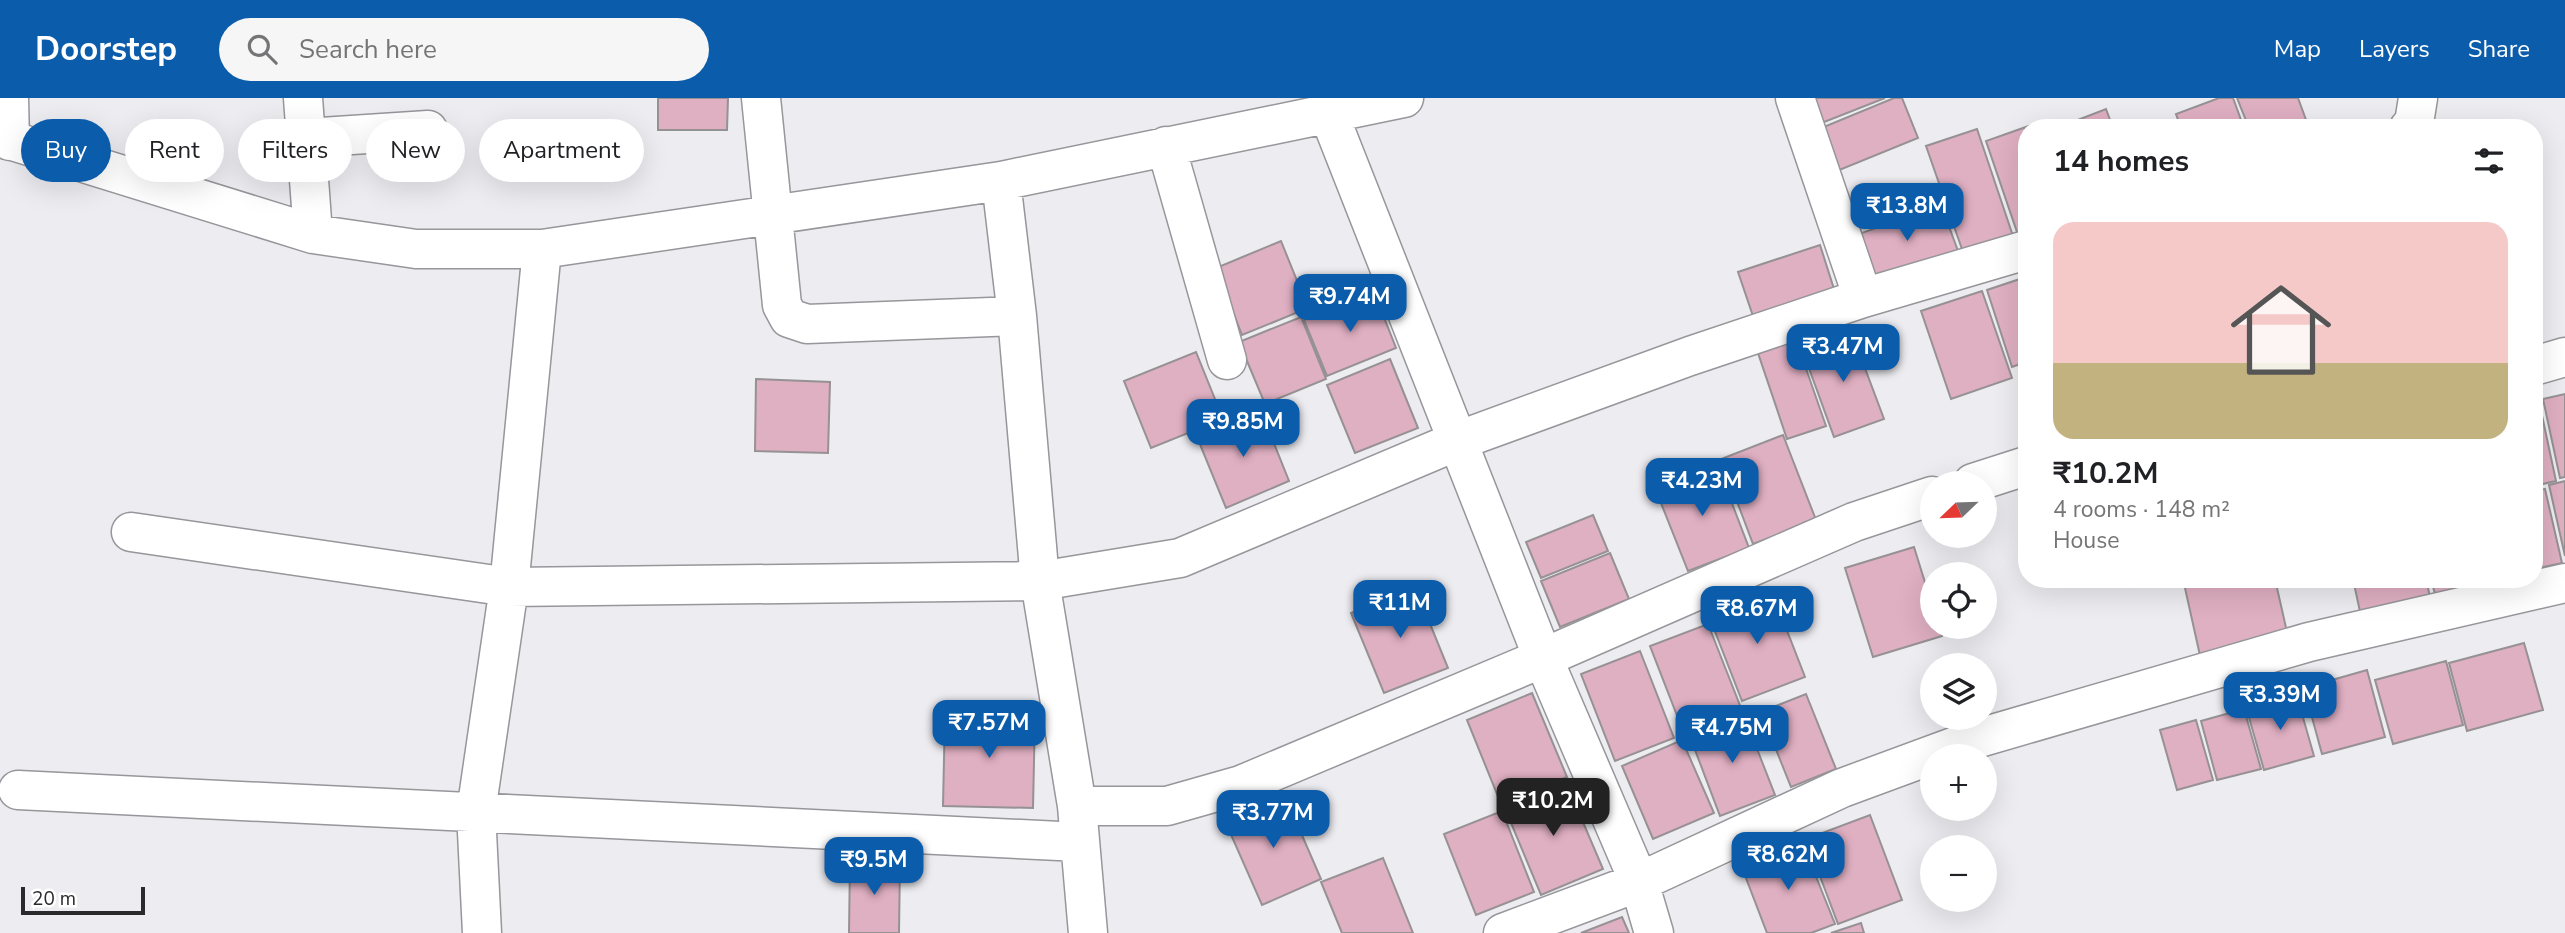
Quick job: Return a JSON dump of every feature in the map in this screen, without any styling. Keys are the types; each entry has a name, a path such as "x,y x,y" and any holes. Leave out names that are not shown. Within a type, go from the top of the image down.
{"street":[{"path":"9,98 5,139 313,234 416,249 542,249 1001,181 1404,98"},
{"path":"303,98 305,119"},
{"path":"761,98 782,305 789,318 807,324 1017,316"},
{"path":"1795,98 1863,298"},
{"path":"2415,119 2418,98"},
{"path":"1328,112 1544,658 1639,882 1654,933"},
{"path":"1166,146 1227,360"},
{"path":"1001,181 1017,316 1040,581 1079,824 1088,933"},
{"path":"309,182 313,234"},
{"path":"482,933 476,812 509,587 542,249"},
{"path":"131,532 509,587 1040,581 1180,558 1457,441 1690,356 1863,298 2018,252"},
{"path":"2543,363 2565,357"},
{"path":"1997,475 2018,469"},
{"path":"18,790 476,812 1079,824 1167,806 1241,785 1544,658 1854,522 1920,500"},
{"path":"1503,933 1639,882 1842,788 1972,740 2309,642 2565,583"}],"building":[{"path":"658,98 728,98 727,130 658,130"},
{"path":"1803,98 1885,98 1814,126"},
{"path":"1894,98 1902,98 1918,138 1832,173 1814,131"},
{"path":"2219,98 2233,98 2241,119 2178,119 2176,114"},
{"path":"2237,98 2298,98 2306,119 2245,119"},
{"path":"2106,109 2110,119 2080,119"},
{"path":"1977,129 2013,236 1963,252 1926,146"},
{"path":"2018,130 2018,235 1986,141"},
{"path":"1941,205 1958,251 1873,281 1856,235"},
{"path":"1281,241 1308,308 1242,335 1216,268"},
{"path":"1820,245 1835,292 1754,319 1738,272"},
{"path":"2018,280 2018,365 2012,367 1987,290"},
{"path":"1982,291 2012,378 1951,399 1921,311"},
{"path":"1374,292 1396,348 1327,376 1304,320"},
{"path":"1301,317 1326,379 1265,404 1239,342"},
{"path":"1851,331 1884,419 1834,437 1802,349"},
{"path":"1796,340 1826,426 1787,439 1758,353"},
{"path":"1196,352 1223,419 1151,448 1124,381"},
{"path":"1390,359 1418,428 1355,453 1327,385"},
{"path":"756,379 830,382 828,453 755,451"},
{"path":"2565,394 2565,477 2560,478 2543,399"},
{"path":"1261,411 1289,481 1226,508 1197,437"},
{"path":"2543,420 2556,481 2543,484"},
{"path":"1783,435 1816,520 1753,544 1721,459"},
{"path":"1717,464 1749,548 1688,571 1655,488"},
{"path":"2565,481 2565,556 2549,485"},
{"path":"2543,489 2562,563 2543,567"},
{"path":"1593,515 1608,551 1541,578 1526,542"},
{"path":"1914,547 1920,566 1920,639 1932,639 1873,657 1845,568"},
{"path":"1610,553 1629,599 1560,627 1541,581"},
{"path":"1415,587 1448,668 1384,693 1351,613"},
{"path":"2185,588 2277,588 2289,641 2201,660"},
{"path":"2355,588 2428,588 2432,606 2362,621"},
{"path":"2433,588 2470,588 2436,598"},
{"path":"1772,592 1805,677 1742,701 1709,616"},
{"path":"1708,624 1741,708 1683,731 1650,646"},
{"path":"2524,643 2543,710 2467,731 2449,663"},
{"path":"1640,651 1674,738 1615,761 1581,674"},
{"path":"2446,661 2463,725 2393,744 2375,680"},
{"path":"2367,670 2385,737 2322,754 2304,688"},
{"path":"1532,693 1567,777 1501,804 1467,720"},
{"path":"2296,693 2314,756 2264,770 2246,707"},
{"path":"1806,694 1836,769 1791,787 1761,712"},
{"path":"2244,709 2261,769 2217,780 2201,721"},
{"path":"945,712 1035,714 1033,808 943,806"},
{"path":"1743,713 1775,795 1720,816 1689,734"},
{"path":"2196,720 2213,780 2177,790 2160,730"},
{"path":"1682,740 1714,813 1653,839 1622,766"},
{"path":"1565,780 1603,869 1541,895 1504,806"},
{"path":"1285,796 1321,879 1262,905 1225,821"},
{"path":"1502,811 1534,892 1476,915 1444,834"},
{"path":"1870,815 1902,900 1838,924 1806,839"},
{"path":"1802,842 1835,924 1811,933 1767,933 1741,865"},
{"path":"1383,858 1413,933 1342,933 1321,882"},
{"path":"850,860 900,861 899,933 849,933"},
{"path":"1622,917 1629,933 1581,933"},
{"path":"1861,923 1864,933 1831,933"}]}
